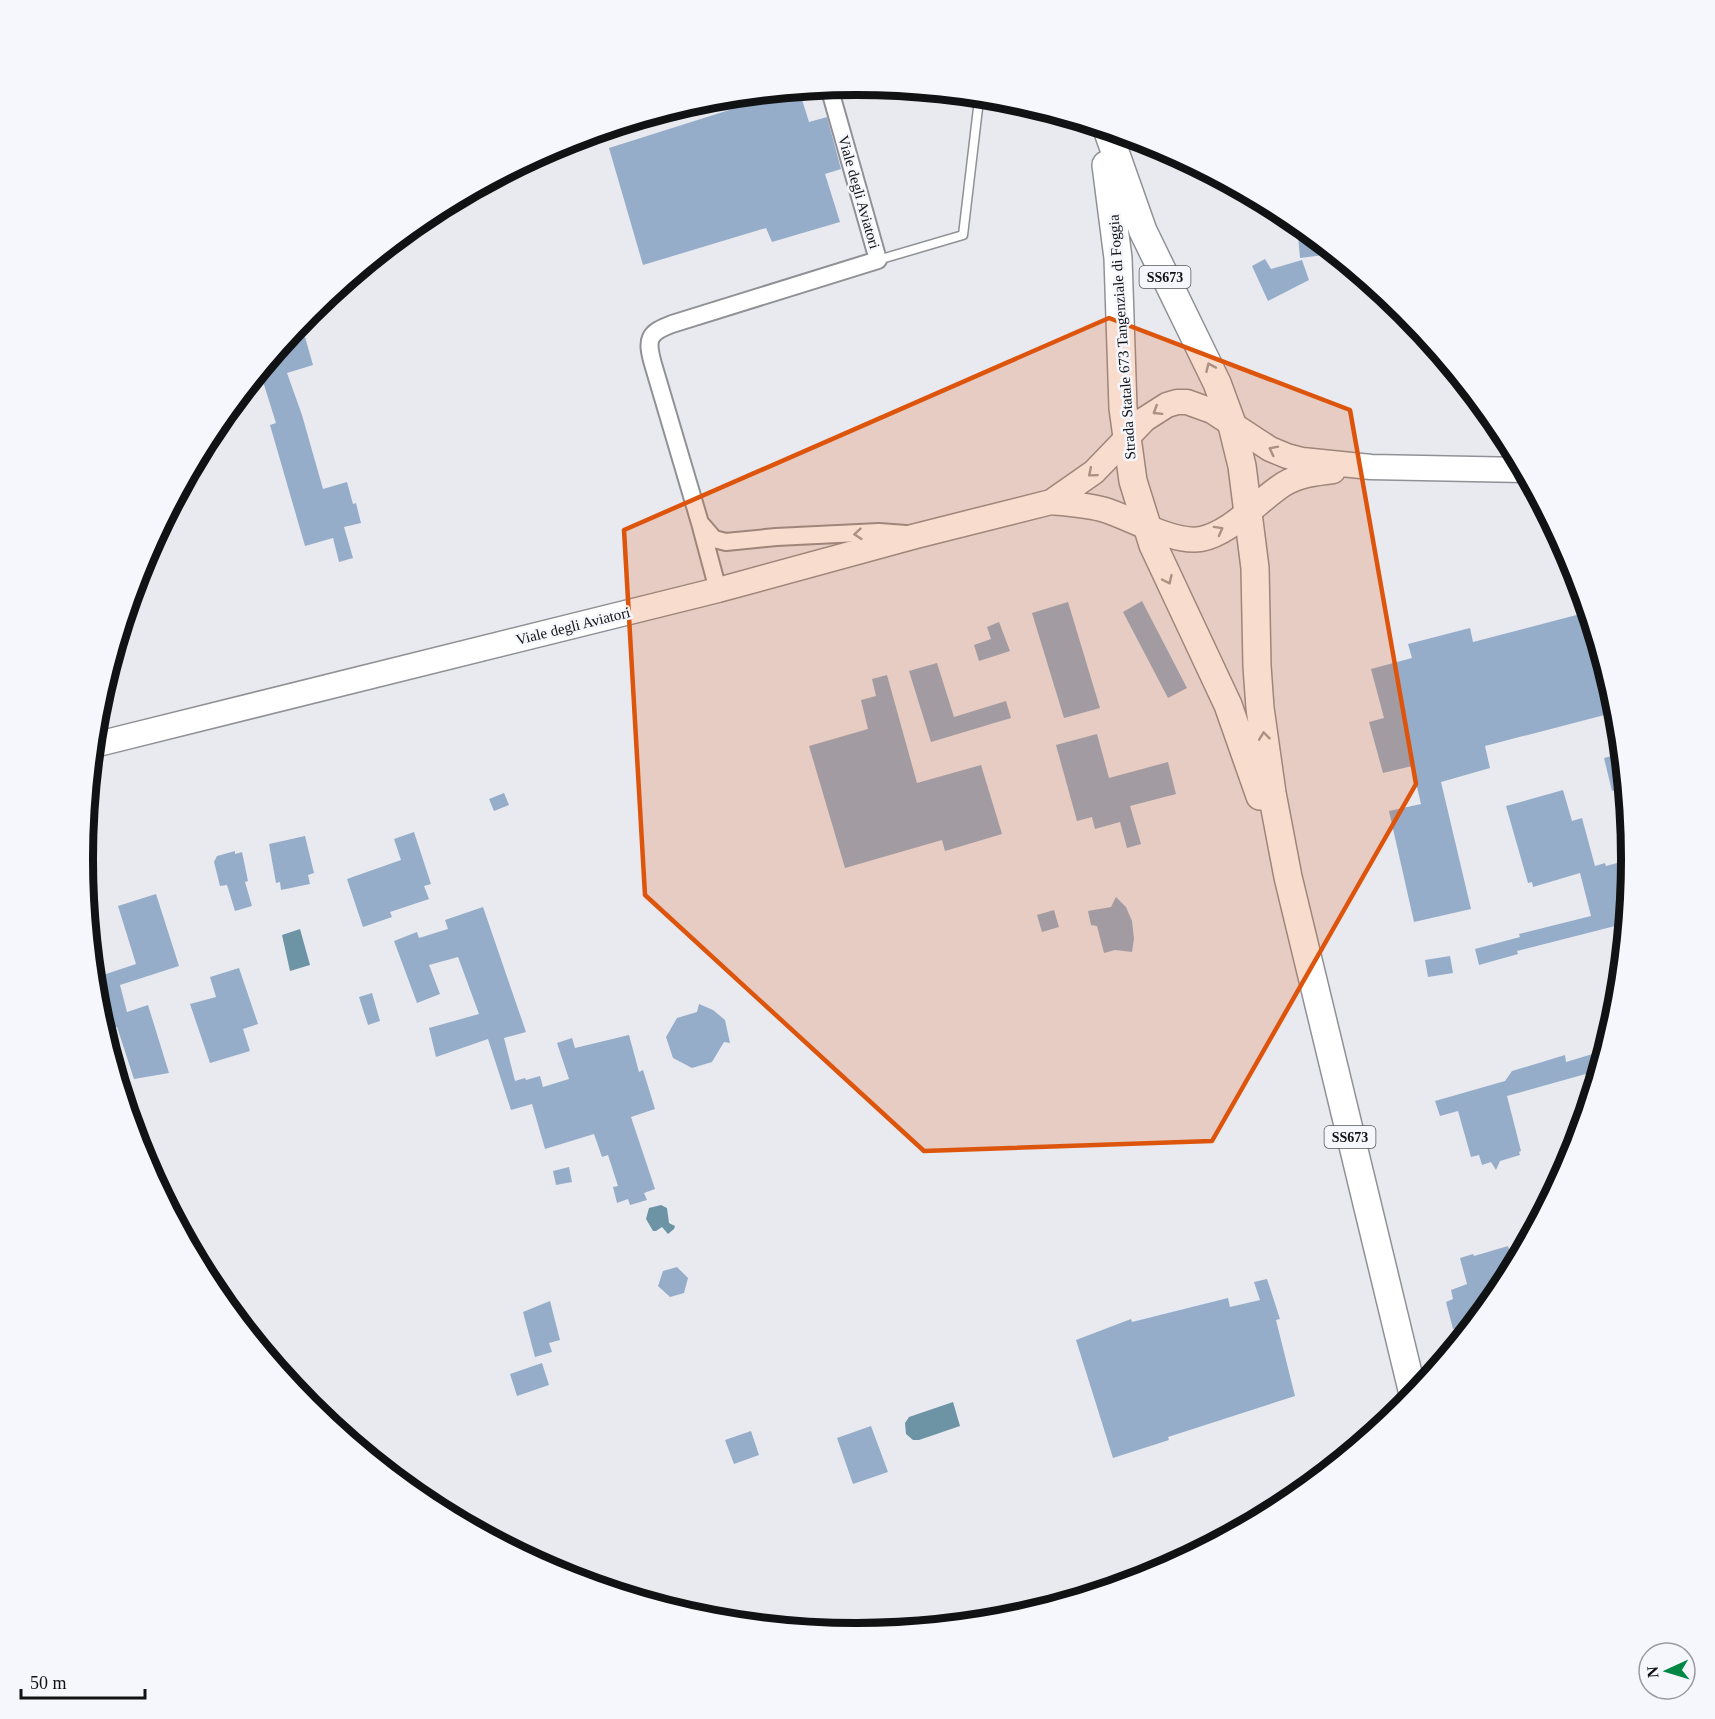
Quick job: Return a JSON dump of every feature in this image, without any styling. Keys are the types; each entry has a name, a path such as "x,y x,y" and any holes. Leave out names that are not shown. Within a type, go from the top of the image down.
{"main road":[{"name":"Strada Statale 673 Tangenziale di Foggia","path":"1102,136 1118,258 1120,357 1126,438 1133,481 1146,526 1166,575 1228,705 1288,877"},
{"name":"Strada Statale 673 Tangenziale di Foggia","path":"1110,139 1143,231 1208,363 1231,421 1242,466 1255,568 1260,708 1272,793 1288,877 1411,1386"},
{"path":"1126,438 1156,411 1178,402 1199,405 1231,421 1254,439 1287,456 1302,460 1371,467 1515,470"},
{"name":"Viale degli Aviatori","path":"103,743 718,590 1051,502 1094,472 1126,438"},
{"path":"1146,526 1184,539 1200,539 1219,532 1285,484 1301,477 1371,467"},
{"name":"Viale degli Aviatori","path":"1051,502 1102,509 1146,526"}],"street":[{"name":"Viale degli Aviatori","path":"700,523 650,353 650,336 654,331 672,324 878,260 832,96"},
{"path":"700,523 714,539 726,542 879,532 896,532 916,536"},
{"path":"700,523 718,590"}],"lane":[{"path":"878,260 963,235 978,105"}],"highlighted area":[{"path":"1109,318 1350,410 1416,784 1212,1141 924,1151 645,895 624,530"}],"water":[{"path":"300,929 310,965 290,971 282,935"},
{"path":"661,1205 667,1208 669,1223 675,1226 668,1234 662,1227 653,1231 646,1219 649,1208"},
{"path":"953,1402 960,1426 919,1440 913,1440 906,1434 905,1423 909,1417"}],"building":[{"path":"801,98 809,122 827,117 841,169 825,174 840,222 772,242 766,228 643,265 609,148 750,103"},
{"path":"1298,235 1324,254 1324,255 1300,258"},
{"path":"1265,259 1271,269 1302,260 1309,280 1268,301 1252,266"},
{"path":"305,337 313,365 287,373 302,415 323,489 347,482 361,523 344,527 353,558 339,562 333,538 305,546 270,425 276,423 263,380 298,339"},
{"path":"1142,601 1187,688 1168,698 1123,612"},
{"path":"1068,602 1100,708 1064,718 1032,613"},
{"path":"1581,614 1596,662 1608,714 1485,746 1490,768 1441,782 1471,909 1414,922 1389,811 1421,804 1412,766 1383,773 1369,722 1384,718 1371,669 1412,658 1408,644 1470,628 1473,642"},
{"path":"999,622 1010,651 979,661 974,645 991,639 987,627"},
{"path":"937,663 954,717 1006,701 1011,718 931,742 909,671"},
{"path":"887,675 917,783 981,765 1002,834 945,851 942,840 845,868 809,746 868,729 861,700 876,696 872,679"},
{"path":"1097,734 1109,778 1168,762 1176,794 1130,806 1141,844 1127,848 1120,822 1095,829 1092,817 1077,821 1056,745"},
{"path":"1614,755 1618,790 1612,791 1604,758"},
{"path":"1563,790 1572,821 1582,818 1595,866 1622,862 1620,911 1616,912 1618,925 1517,951 1518,954 1479,965 1475,949 1520,937 1519,934 1591,916 1580,873 1533,887 1532,882 1528,883 1506,806"},
{"path":"504,793 509,805 494,811 489,799"},
{"path":"414,832 431,884 424,886 429,899 390,912 392,917 363,927 347,879 401,860 394,839"},
{"path":"305,836 314,873 308,875 310,884 281,890 280,882 276,883 269,844"},
{"path":"235,851 235,854 242,852 248,881 245,882 252,906 235,911 227,885 220,886 214,862 217,856"},
{"path":"156,894 179,966 120,985 127,1012 148,1005 169,1073 134,1079 117,1027 112,1028 103,975 136,964 118,906"},
{"path":"1116,897 1126,907 1132,921 1134,939 1132,952 1115,950 1104,953 1097,926 1091,925 1088,911 1111,907"},
{"path":"483,907 526,1032 504,1038 515,1081 540,1076 543,1087 569,1079 557,1043 572,1038 575,1048 629,1035 639,1072 643,1070 655,1109 631,1117 655,1189 644,1193 647,1200 630,1205 628,1199 617,1203 613,1187 618,1186 608,1155 602,1157 594,1134 545,1149 532,1104 511,1110 488,1039 436,1057 429,1028 479,1014 458,957 429,965 440,994 417,1003 394,941 417,932 419,938 448,929 445,920"},
{"path":"1054,910 1059,927 1042,932 1037,915"},
{"path":"1450,956 1453,973 1428,977 1425,960"},
{"path":"239,968 258,1024 243,1029 250,1051 210,1063 190,1004 216,997 210,977"},
{"path":"372,993 380,1021 368,1025 359,997"},
{"path":"699,1004 713,1010 725,1020 730,1043 724,1042 712,1062 692,1068 673,1058 666,1037 677,1018 697,1012"},
{"path":"1597,1053 1591,1072 1507,1096 1521,1151 1520,1155 1500,1161 1496,1170 1491,1162 1482,1165 1479,1155 1471,1157 1458,1111 1440,1116 1435,1101 1505,1081 1512,1071 1565,1055 1566,1062"},
{"path":"569,1167 572,1182 556,1185 553,1171"},
{"path":"1508,1246 1510,1252 1514,1251 1464,1325 1453,1329 1446,1302 1453,1299 1451,1290 1467,1284 1460,1258 1473,1254 1474,1256"},
{"path":"677,1267 688,1278 684,1293 670,1297 658,1286 663,1271"},
{"path":"1267,1279 1280,1319 1276,1320 1295,1396 1168,1437 1169,1440 1113,1458 1076,1340 1131,1319 1132,1322 1228,1298 1230,1307 1260,1300 1254,1282"},
{"path":"550,1301 560,1340 549,1343 552,1352 535,1357 523,1312"},
{"path":"542,1363 549,1385 517,1396 510,1374"},
{"path":"871,1426 888,1472 853,1484 837,1438"},
{"path":"751,1431 759,1455 734,1464 725,1440"}]}
